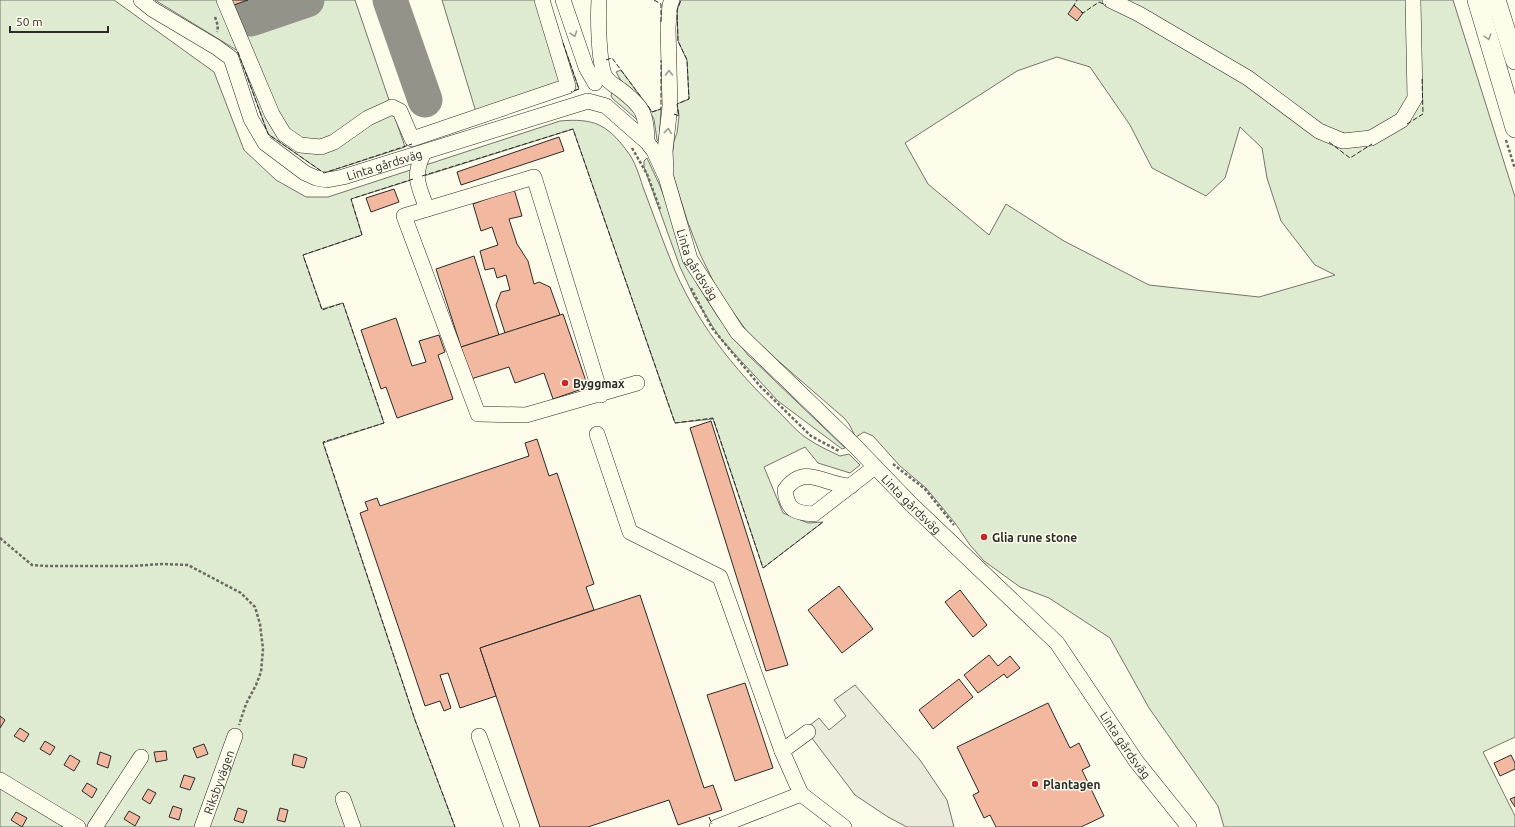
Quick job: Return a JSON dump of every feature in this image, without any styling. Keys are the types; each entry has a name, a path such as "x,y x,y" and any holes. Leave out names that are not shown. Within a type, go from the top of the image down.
{"main road":[{"path":"1477,0 1515,128"},
{"path":"1496,0 1515,60"}],"street":[{"name":"Linta gårdsväg","path":"141,0 152,9 216,46 231,58 251,119 265,143 305,173 316,178 327,180 343,177 588,101 606,106 647,142 654,151 666,177 690,260 737,332 854,445 911,504 1057,643 1136,761 1189,827"},
{"path":"224,0 272,114 284,134 300,145 321,147 334,142 368,118 392,107 400,111 412,139 568,86 542,0"},
{"path":"563,0 586,67 601,81 635,101 642,111 646,122 647,142"},
{"path":"588,101 601,81 599,0"},
{"path":"666,177 665,151 670,106 668,28 670,5 672,0"},
{"path":"1110,0 1139,14 1248,78 1319,131 1343,141 1372,138 1402,120 1415,98 1413,0"},
{"path":"424,152 419,163 416,178 427,209"},
{"path":"601,395 534,177 404,216 478,414 526,415 601,395 637,384"},
{"path":"597,434 630,532 720,577 782,751 801,794 844,827"},
{"path":"851,486 875,467"},
{"path":"782,751 808,732"},
{"name":"Riksbyvägen","path":"202,827 235,736"},
{"path":"479,736 512,827"},
{"path":"95,827 141,757"},
{"path":"0,780 74,826"},
{"path":"717,827 801,794"},
{"path":"343,799 352,827"}],"path":[{"path":"213,13 218,26 216,46"},
{"path":"632,147 647,174 660,210"},
{"path":"688,282 712,328 760,386 811,436 840,452 854,445"},
{"path":"890,462 925,489 959,530"},
{"path":"0,538 32,565 188,565 241,592 255,607 260,624 263,649 261,672 246,704 235,736"}],"green space":[{"path":"0,0 114,0 214,72 244,150 276,180 306,197 328,197 560,121 572,120 590,122 606,129 620,142 632,159 667,252 680,282 703,323 716,342 762,396 800,433 816,444 840,456 849,454 860,465 850,473 818,463 805,447 764,467 783,513 808,523 823,522 763,568 713,419 675,423 573,129 351,199 362,235 303,255 322,309 343,303 384,423 323,443 415,720 455,827 0,827"},
{"path":"155,0 355,0 405,147 324,173 268,134 238,51"},
{"path":"442,0 548,0 579,89 479,122"},
{"path":"681,0 1453,0 1515,197 1515,737 1483,752 1515,816 1515,827 1224,827 1218,806 1149,708 1110,638 1049,598 1020,587 984,561 926,488 900,466 873,436 864,432 856,437 844,418 768,352 746,330 718,291 700,254 687,220 671,166 679,116 677,104 689,99 687,60 678,41 677,10","holes":["1057,57 1090,67 1130,125 1152,168 1206,196 1225,178 1240,127 1262,148 1267,178 1281,221 1315,265 1335,275 1259,297 1149,285 1064,241 1006,204 989,235 928,184 905,143 1017,71"]},
{"path":"621,70 652,112 661,109 659,142 657,140 654,119 620,79 616,72"},
{"path":"612,92 633,108 641,123 613,99 611,96"},
{"path":"647,158 660,186 697,284 718,317 748,355 845,448 842,449 778,401 720,338 694,297 680,267 644,167 644,161"}],"shaded area":[{"path":"855,685 920,760 947,800 954,827 907,827 888,817 855,795 805,729 819,718 829,730 846,716 834,700"}],"building":[{"path":"229,0 248,0 231,6"},
{"path":"1074,5 1083,13 1077,21 1068,14"},
{"path":"559,137 564,151 461,185 457,172"},
{"path":"394,189 399,202 371,212 366,198"},
{"path":"514,189 522,216 509,219 517,244 528,261 534,284 539,282 550,287 560,315 505,333 496,305 501,292 510,290 506,275 497,278 494,268 485,270 480,251 498,245 492,227 481,231 473,204"},
{"path":"474,256 499,335 461,347 436,269"},
{"path":"563,314 588,387 553,399 544,373 515,383 509,367 471,379 461,347"},
{"path":"396,318 412,366 426,362 419,341 439,335 445,352 438,355 453,399 397,418 386,387 381,389 361,330"},
{"path":"711,421 788,665 766,671 690,428"},
{"path":"537,439 549,476 557,473 594,584 586,587 594,610 480,648 496,696 460,708 448,673 440,675 451,708 444,711 440,701 425,706 360,513 368,510 365,502 377,498 380,506 529,456 525,443"},
{"path":"839,586 873,629 842,653 808,610"},
{"path":"960,590 987,625 973,637 945,602"},
{"path":"640,595 704,788 713,785 722,810 678,825 669,800 588,827 540,827 480,648"},
{"path":"989,655 998,666 1010,656 1020,668 1007,678 1004,674 978,693 964,675"},
{"path":"959,679 973,697 933,729 919,710"},
{"path":"745,683 773,768 735,781 707,695"},
{"path":"1048,703 1070,748 1079,743 1090,766 1082,770 1104,816 1081,827 996,827 990,815 984,818 973,795 979,792 957,747"},
{"path":"0,716 5,720 0,728"},
{"path":"20,728 29,734 24,742 14,736"},
{"path":"45,741 55,747 50,755 40,749"},
{"path":"204,744 208,754 197,758 193,748"},
{"path":"166,751 167,760 156,762 154,752"},
{"path":"100,752 111,756 108,768 97,764"},
{"path":"294,754 307,758 304,768 292,765"},
{"path":"70,755 80,761 74,771 64,765"},
{"path":"1511,755 1515,763 1515,769 1500,776 1494,763"},
{"path":"184,775 195,778 190,790 180,787"},
{"path":"87,783 97,789 92,798 82,791"},
{"path":"148,789 156,793 150,804 142,799"},
{"path":"1515,797 1515,807 1510,799"},
{"path":"173,806 182,809 179,820 169,817"},
{"path":"238,808 247,811 243,823 234,820"},
{"path":"280,808 288,810 285,822 277,820"},
{"path":"129,811 140,817 135,826 124,819"},
{"path":"16,812 27,818 22,827 11,820"}],"taxiway":[{"path":"245,1 251,19 307,0"},
{"path":"390,0 425,100"}],"fence":[{"path":"654,0 661,4 661,22"},
{"path":"674,114 679,116 677,104 689,99 687,60 678,41 677,10 681,0"},
{"path":"1076,7 1074,5 1077,0"},
{"path":"1081,12 1083,13 1099,2 1106,5"},
{"path":"563,43 579,89 571,92"},
{"path":"238,52 268,134 324,173 412,144"},
{"path":"606,60 612,58 641,97"},
{"path":"648,106 652,112 661,109 661,60"},
{"path":"1407,124 1423,114 1422,77"},
{"path":"422,176 573,129 675,423 713,418 763,568 823,522"},
{"path":"1329,142 1350,158 1372,144"},
{"path":"413,179 351,199 362,235 303,255 322,310 343,303 384,423 323,442 415,720 455,827"},
{"path":"709,817 712,824"}],"place":[{"name":"Byggmax","path":"565,383"},
{"name":"Glia rune stone","path":"984,537"},
{"name":"Plantagen","path":"1035,784"}]}
